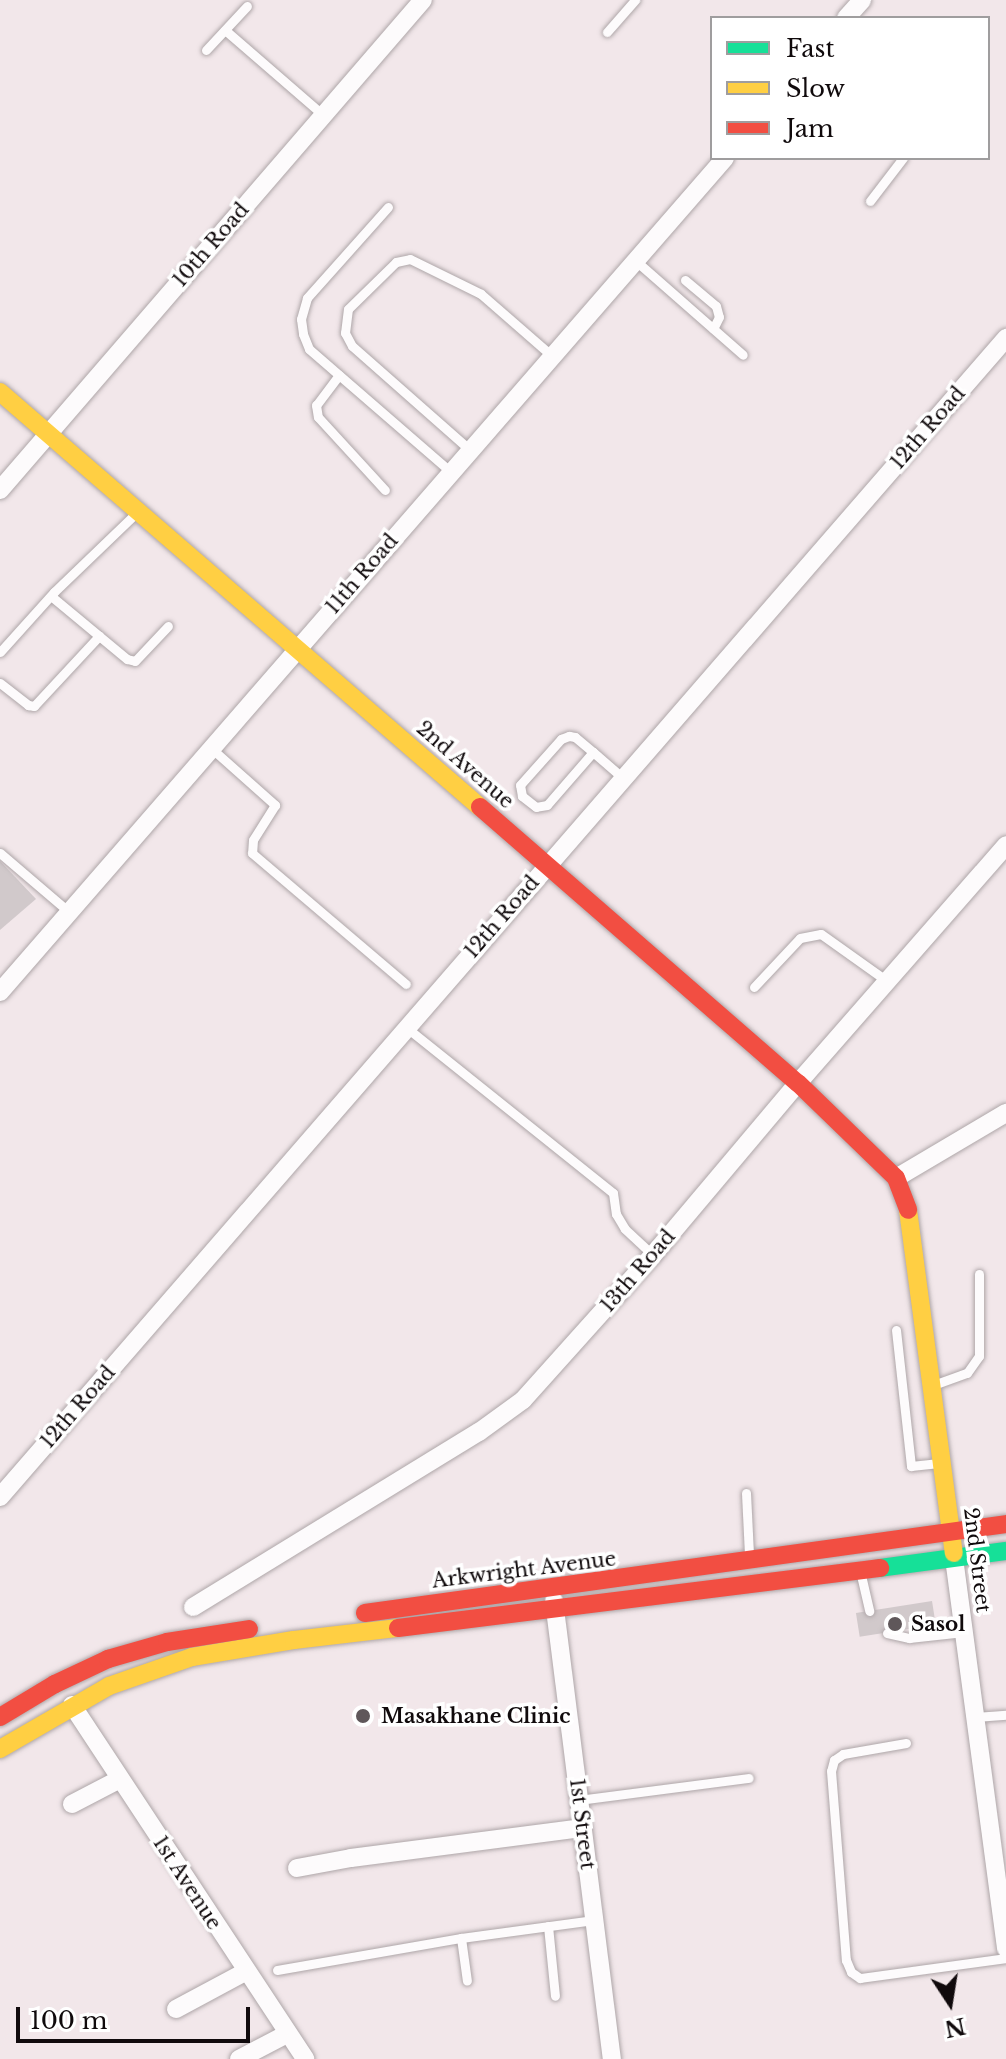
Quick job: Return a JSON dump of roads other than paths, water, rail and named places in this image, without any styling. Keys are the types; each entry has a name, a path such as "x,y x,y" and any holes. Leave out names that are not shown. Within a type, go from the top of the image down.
{"main road":[{"name":"2nd Avenue","path":"0,392 798,1083 896,1178"},
{"name":"2nd Street","path":"896,1178 909,1213 954,1558"},
{"name":"Arkwright Avenue","path":"0,1717 55,1684 108,1659 167,1642 1006,1524"},
{"path":"0,1749 72,1705 148,1670 192,1657 294,1640 555,1611 1006,1551"}],"street":[{"name":"10th Road","path":"0,490 423,0"},
{"path":"848,16 862,0"},
{"name":"11th Road","path":"0,992 723,160"},
{"name":"12th Road","path":"0,1497 1006,338"},
{"name":"13th Road","path":"193,1607 502,1418 523,1400 653,1255 1006,845"},
{"path":"896,1178 1006,1113"},
{"name":"2nd Street","path":"954,1558 1006,1941"},
{"name":"1st Street","path":"552,1589 612,2059"},
{"name":"1st Avenue","path":"72,1705 118,1780 305,2059"},
{"path":"72,1804 118,1780"},
{"path":"297,1868 583,1828"},
{"path":"176,2009 245,1972"},
{"path":"239,2059 287,2034"}],"lane":[{"path":"607,32 635,0"},
{"path":"206,50 247,6"},
{"path":"225,30 323,115"},
{"path":"870,201 901,160"},
{"path":"388,207 307,298 301,319 309,349 451,472"},
{"path":"470,450 352,346 345,333 348,309 396,262 410,259 481,294 552,356"},
{"path":"636,261 743,355"},
{"path":"685,280 716,306 719,317 713,329"},
{"path":"339,375 316,405 318,417 385,490"},
{"path":"0,652 51,596 139,511"},
{"path":"51,596 127,659 135,661 168,626"},
{"path":"0,683 28,705 34,706 99,636"},
{"path":"593,752 542,808 522,796 520,785 561,739 575,737 593,752 623,778"},
{"path":"211,748 275,805 253,840 252,853 406,984"},
{"path":"0,853 69,912"},
{"path":"754,987 800,938 821,934 887,981"},
{"path":"406,1028 613,1193 616,1214 625,1229 653,1255"},
{"path":"932,1385 967,1373 979,1356 979,1274"},
{"path":"896,1330 911,1466 942,1462"},
{"path":"746,1493 750,1562"},
{"path":"860,1570 869,1611"},
{"path":"887,1633 909,1638 964,1632"},
{"path":"975,1717 1006,1715"},
{"path":"906,1743 843,1754 834,1760 831,1771 846,1960 851,1972 860,1978 1006,1958"},
{"path":"579,1800 749,1778"},
{"path":"277,1970 461,1938 594,1920"},
{"path":"548,1926 555,1996"},
{"path":"461,1938 467,1981"}],"place":[{"name":"Sasol","path":"895,1624"},
{"name":"Masakhane Clinic","path":"363,1716"}]}
